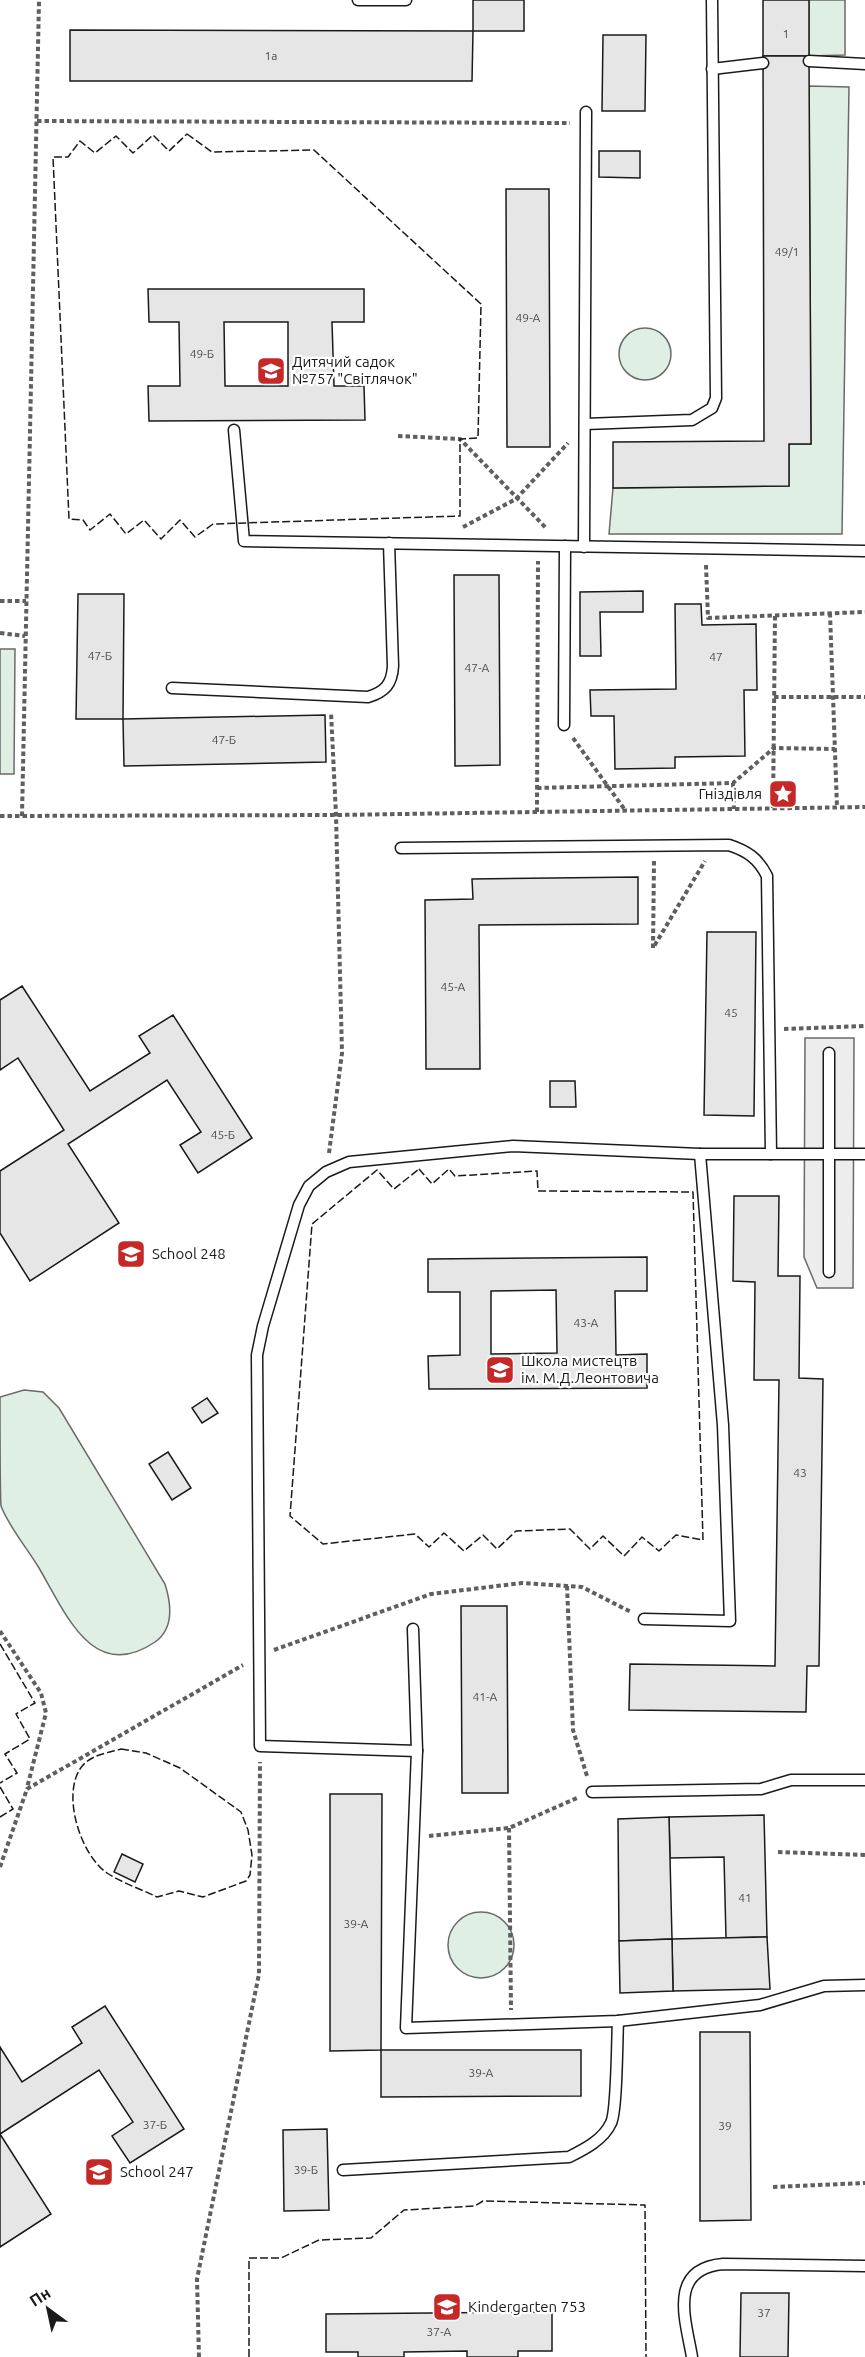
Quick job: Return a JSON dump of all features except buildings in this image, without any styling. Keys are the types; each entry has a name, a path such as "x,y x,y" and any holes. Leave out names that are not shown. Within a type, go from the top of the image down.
{"lane":[{"path":"358,0 406,0"},
{"path":"585,424 692,420 712,408 716,398 712,0"},
{"path":"808,62 865,64"},
{"path":"712,69 763,63"},
{"path":"584,547 586,117"},
{"path":"234,430 244,541 865,551"},
{"path":"172,688 368,697 384,691 392,676 389,543"},
{"path":"564,725 565,546"},
{"path":"401,848 729,844 744,850 760,862 767,876 771,1154"},
{"path":"829,1053 829,1272"},
{"path":"417,1751 260,1746 257,1355 263,1326 299,1205 309,1186 326,1172 349,1162 513,1146 700,1154 865,1154"},
{"path":"644,1619 730,1621 723,1425 700,1154"},
{"path":"413,1629 417,1751 406,2028 618,2021 760,2005 824,1986 865,1985"},
{"path":"591,1791 761,1789 791,1780 865,1780"},
{"path":"343,2170 569,2157 586,2149 601,2137 612,2122 618,2021"},
{"path":"692,2357 683,2304 684,2292 688,2283 701,2271 723,2264 865,2266"}],"path":[{"path":"21,816 39,0"},
{"path":"37,121 586,117"},
{"path":"459,529 516,499 585,424"},
{"path":"398,436 460,439 516,499 565,546"},
{"path":"537,812 538,546"},
{"path":"706,549 708,618 865,612"},
{"path":"0,601 26,601"},
{"path":"830,613 837,807"},
{"path":"773,808 775,615"},
{"path":"0,633 25,636"},
{"path":"326,1172 342,1053 336,815 330,695"},
{"path":"774,697 865,697"},
{"path":"537,706 564,725 626,811"},
{"path":"537,788 732,783 774,748 835,749"},
{"path":"732,783 734,809"},
{"path":"0,816 336,815 865,807"},
{"path":"654,846 653,948 714,845"},
{"path":"769,1030 865,1026"},
{"path":"27,1789 259,1656 431,1594 522,1583 582,1587 644,1619"},
{"path":"414,1837 509,1828 591,1791 573,1730 567,1586"},
{"path":"0,1630 41,1693 46,1713 27,1789 0,1867"},
{"path":"199,2357 197,2280 259,1974 260,1746"},
{"path":"509,1828 511,2025"},
{"path":"778,1852 865,1855"},
{"path":"773,2187 865,2183"}],"green space":[{"path":"809,0 845,0 845,55 809,56"},
{"path":"809,86 849,87 842,534 609,534 613,488 789,486 789,444 811,444"},
{"path":"640,328 650,328 659,332 667,340 671,354 667,368 659,376 650,380 640,380 631,376 623,368 619,359 619,349 623,340 631,332"},
{"path":"0,649 15,649 14,774 0,774"},
{"path":"24,1390 43,1392 59,1408 165,1584 170,1607 166,1630 155,1642 133,1653 115,1655 98,1649 84,1638 71,1623 1,1506 0,1397"},
{"path":"481,1912 494,1915 504,1922 511,1932 514,1945 511,1958 504,1968 494,1975 481,1978 468,1975 458,1968 451,1958 448,1945 451,1932 458,1922 468,1915"}],"shaded area":[{"path":"805,1038 854,1038 853,1288 817,1288 804,1257"}],"fence":[{"path":"187,134 212,152 314,150 481,304 478,438 460,439 460,516 213,524 195,537 180,520 161,539 144,520 126,534 110,514 90,530 83,520 69,519 53,157 68,157 80,141 95,153 116,136 133,153 153,135 169,151 187,134"},
{"path":"419,1169 432,1184 449,1169 455,1176 537,1171 538,1191 693,1192 703,1540 676,1535 659,1551 642,1537 624,1556 603,1536 590,1549 570,1529 516,1531 497,1549 483,1535 464,1551 444,1533 429,1547 415,1534 323,1544 290,1516 312,1224 377,1170 394,1189 419,1169"},
{"path":"0,1644 35,1703 16,1714 30,1739 5,1754 17,1773 0,1783"},
{"path":"121,1749 146,1753 180,1768 241,1812 248,1830 252,1855 250,1875 246,1881 203,1897 179,1891 157,1897 113,1877 98,1865 82,1840 77,1825 73,1795 75,1781 80,1769 88,1761 99,1755 121,1749"},
{"path":"0,1787 13,1809 0,1817"},
{"path":"249,2357 249,2258 281,2258 319,2240 371,2238 404,2210 475,2206 483,2201 645,2205 646,2357"}],"place":[{"name":"Дитячий садок №757 \"Світлячок\"","path":"271,371"},
{"name":"Гніздівля","path":"783,794"},
{"name":"School 248","path":"131,1254"},
{"name":"Школа мистецтв ім. М.Д.Леонтовича","path":"500,1370"},
{"name":"School 247","path":"99,2172"},
{"name":"Kindergarten 753","path":"447,2307"}]}
